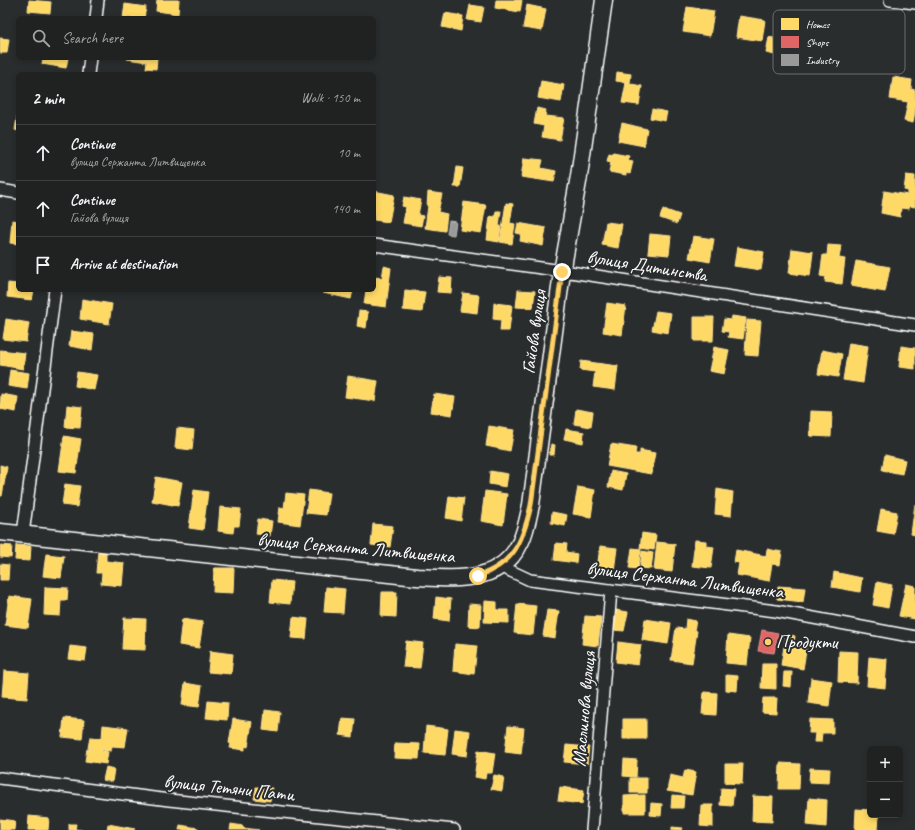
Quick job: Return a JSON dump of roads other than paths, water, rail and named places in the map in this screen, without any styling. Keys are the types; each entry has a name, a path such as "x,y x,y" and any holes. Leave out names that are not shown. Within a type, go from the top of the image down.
{"main road":[{"name":"Гайова вулиця","path":"500,566 511,556 520,542 527,525 562,272 579,176 604,0"},
{"name":"вулиця Сержанта Литвищенка","path":"0,532 417,577 452,579 478,576 489,573 500,566"}],"street":[{"path":"96,16 98,0"},
{"path":"890,0 915,3"},
{"path":"88,72 90,60"},
{"path":"0,190 16,193"},
{"name":"вулиця Дитинства","path":"376,245 915,325"},
{"path":"23,534 55,292"},
{"name":"вулиця Сержанта Литвищенка","path":"500,566 530,580 776,611 915,637"},
{"name":"Маслинова вулиця","path":"592,830 611,590"},
{"name":"вулиця Тетяни Пати","path":"0,778 169,800 454,830"}],"place":[{"name":"Продукти","path":"768,642"}]}
